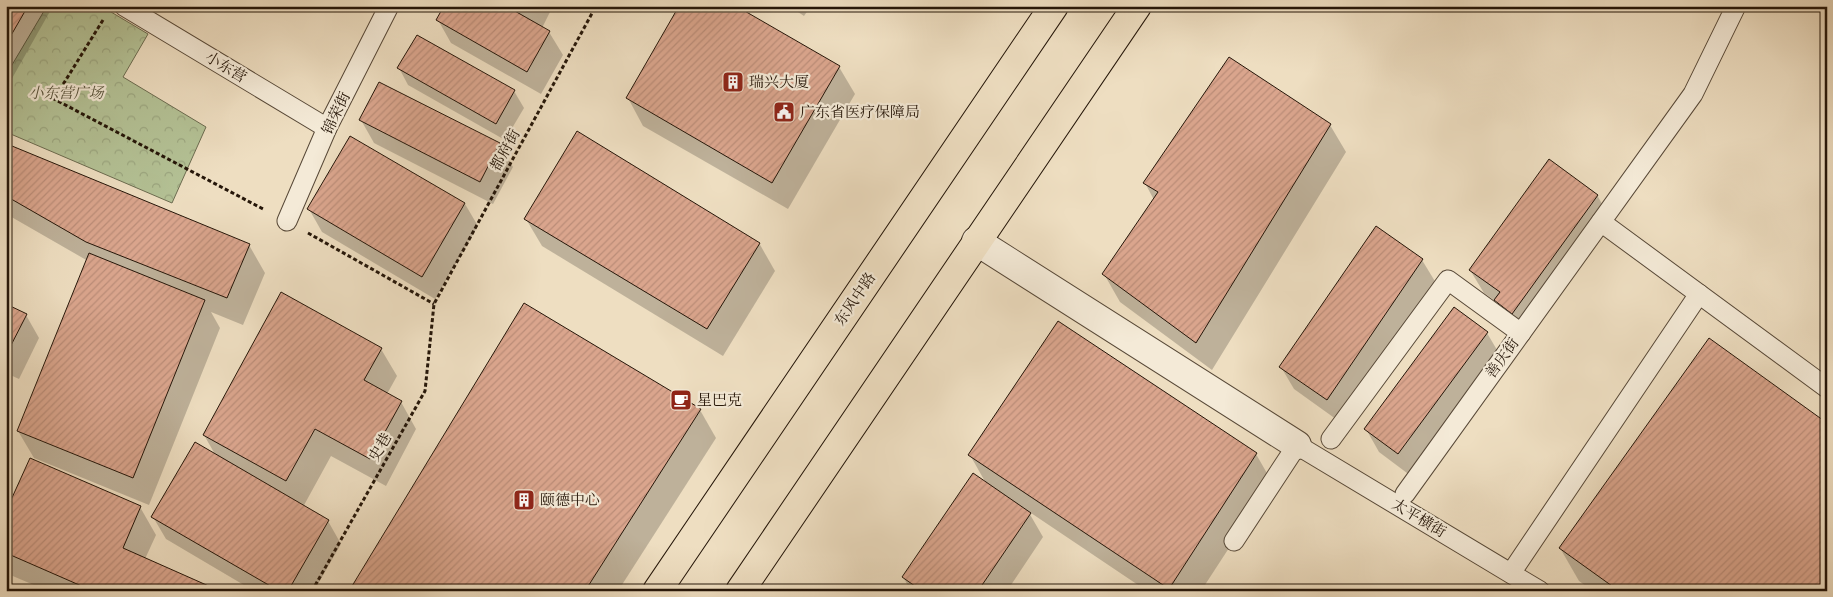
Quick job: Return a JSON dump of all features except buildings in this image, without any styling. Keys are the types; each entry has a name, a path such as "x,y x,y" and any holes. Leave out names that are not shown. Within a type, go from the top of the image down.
{"highway":[{"name":"东风中路","path":"657,591 1054,6"},
{"path":"740,591 1136,6"}],"street":[{"path":"976,240 1297,445"}],"lane":[{"name":"小东营","path":"124,6 327,128"},
{"name":"锦荣街","path":"287,221 327,128 389,6"},
{"name":"善庆街","path":"1405,494 1692,94 1736,6"},
{"path":"1600,222 1827,388"},
{"path":"1331,439 1448,280 1520,333"},
{"path":"1511,573 1699,294"},
{"path":"1234,541 1297,445"},
{"name":"太平横街","path":"1297,445 1540,591"}],"path":[{"name":"都府街","path":"434,304 596,6"},
{"path":"106,15 54,100 287,221 434,304"},
{"name":"史巷","path":"312,591 425,392 434,304"}],"green space":[{"name":"小东营广场","path":"47,6 101,6 148,34 123,77 206,127 172,203 6,132 6,75"}],"place":[{"name":"瑞兴大厦","path":"733,82"},
{"name":"广东省医疗保障局","path":"784,112"},
{"name":"星巴克","path":"681,400"},
{"name":"颐德中心","path":"524,500"}]}
